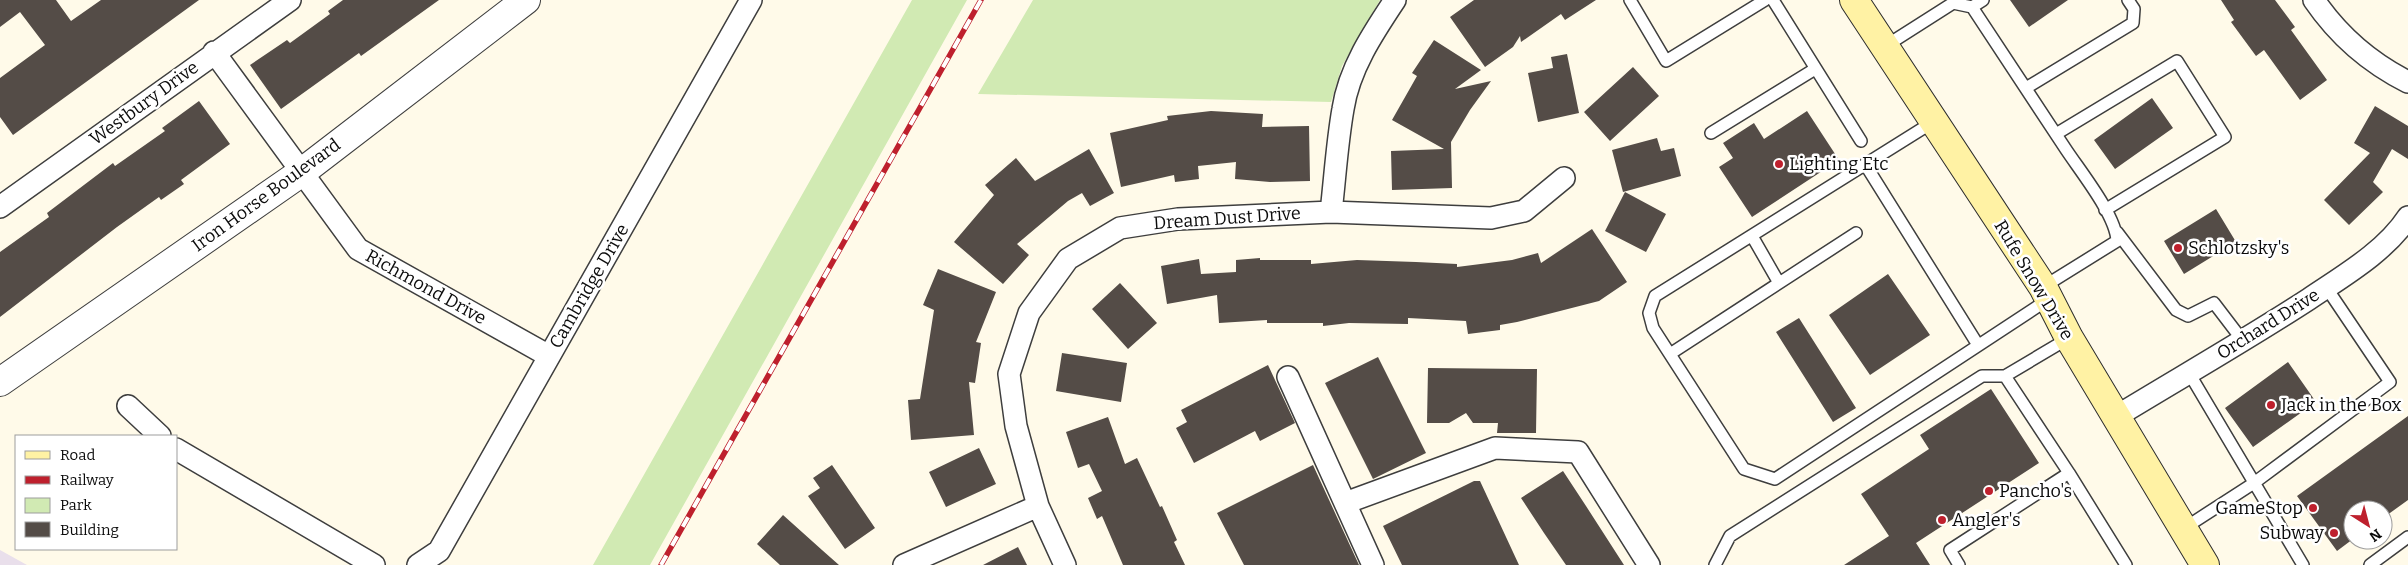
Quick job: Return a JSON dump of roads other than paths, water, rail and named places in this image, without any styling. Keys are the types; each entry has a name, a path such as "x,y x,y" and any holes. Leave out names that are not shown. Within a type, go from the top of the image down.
{"main road":[{"name":"Rufe Snow Drive","path":"1854,0 2046,293 2069,338 2205,565"}],"street":[{"name":"Westbury Drive","path":"0,207 214,52 290,0"},
{"name":"Iron Horse Boulevard","path":"0,382 302,172 526,0"},
{"name":"Cambridge Drive","path":"418,565 439,551 751,0"},
{"path":"1331,212 1345,99 1353,73 1371,37 1395,0"},
{"path":"2314,0 2350,42 2382,69 2408,82"},
{"name":"Richmond Drive","path":"214,52 358,248 550,356"},
{"name":"Dream Dust Drive","path":"1065,565 1038,506 1016,426 1009,374 1029,312 1068,259 1120,228 1178,219 1331,212 1491,218 1524,211 1564,178"},
{"name":"Orchard Drive","path":"2117,416 2243,341 2326,287 2378,249 2408,217"},
{"path":"1288,377 1374,565"},
{"path":"128,406 159,435"},
{"path":"1345,502 1495,448 1578,452 1650,565"},
{"path":"178,450 374,565"},
{"path":"904,565 1038,506"}],"lane":[{"path":"1630,0 1666,61 1764,0"},
{"path":"1773,0 1861,141"},
{"path":"1972,7 1983,0"},
{"path":"2026,88 2133,22 2135,18 2134,10 2128,0"},
{"path":"1884,47 1952,1 1972,7 2105,210 2117,232 2176,310 2188,316 2214,303 2243,341"},
{"path":"2056,134 2177,61 2225,138 2105,210"},
{"path":"1711,133 1816,69"},
{"path":"1933,122 1655,296 1648,313 1653,328 1744,469 1774,479 1978,345 2117,241 2117,232"},
{"path":"1866,164 1978,345"},
{"path":"1670,354 1856,234"},
{"path":"1752,236 1779,283"},
{"path":"2183,529 2254,483 2390,382 2326,287"},
{"path":"1715,565 1730,536 1982,376 2005,376 2069,338"},
{"path":"2190,373 2303,565"},
{"path":"2005,376 2069,473 2126,565"},
{"path":"1959,565 1950,550 2069,473"},
{"path":"2370,565 2408,537"}],"railway":[{"path":"661,565 981,0"}],"place":[{"name":"Lighting Etc","path":"1779,164"},
{"name":"Schlotzsky's","path":"2178,248"},
{"name":"Jack in the Box","path":"2271,405"},
{"name":"Pancho's","path":"1989,491"},
{"name":"GameStop","path":"2313,508"},
{"name":"Angler's","path":"1942,520"},
{"name":"Subway","path":"2334,533"}]}
